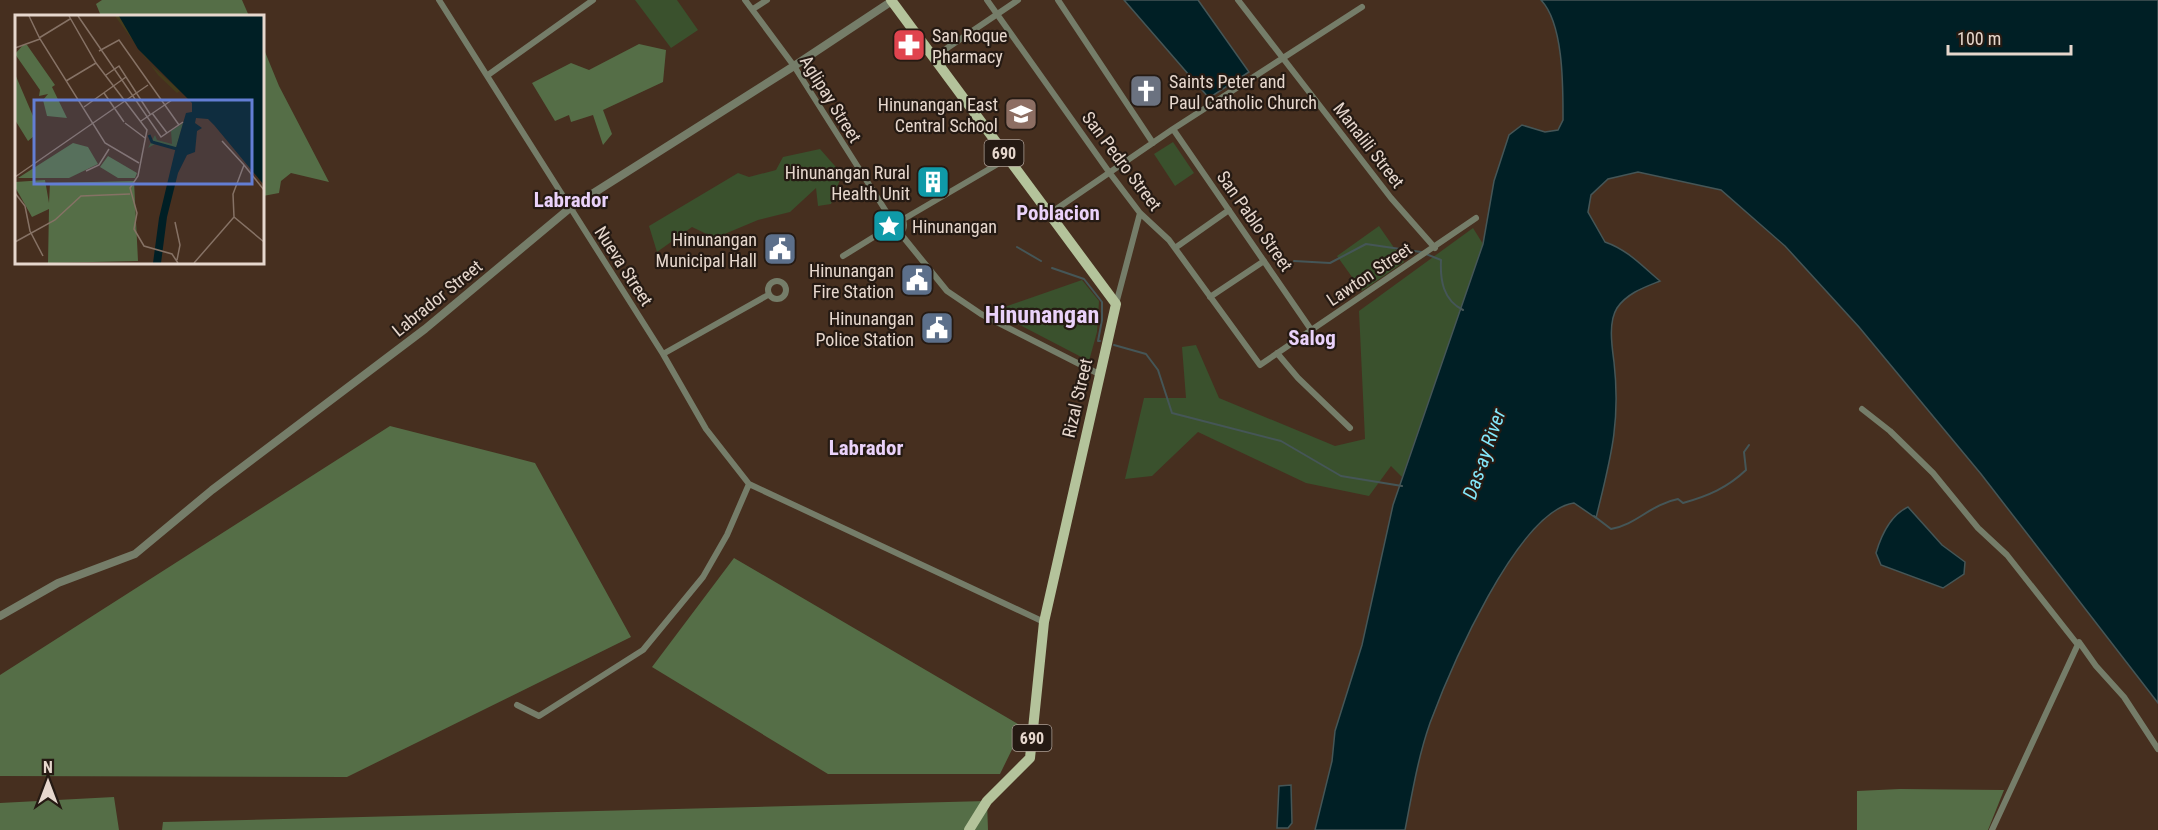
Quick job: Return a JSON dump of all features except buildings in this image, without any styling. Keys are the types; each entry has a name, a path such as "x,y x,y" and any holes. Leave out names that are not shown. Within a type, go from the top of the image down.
{"main road":[{"name":"690","path":"892,0 1116,304"},
{"name":"Rizal Street","path":"1044,622 1116,304"},
{"name":"690","path":"969,830 987,801 1030,758 1044,622"}],"street":[{"name":"Nueva Street","path":"439,0 663,354 706,429 749,484"},
{"path":"488,75 593,0"},
{"name":"Aglipay Street","path":"746,0 794,66 889,216"},
{"path":"753,9 766,0"},
{"name":"Labrador Street","path":"0,616 58,584 135,554 212,490 425,329 570,208 794,66 892,0"},
{"name":"San Pedro Street","path":"987,0 1109,172 1140,213 1175,248 1260,365"},
{"path":"934,57 1018,0"},
{"path":"1058,0 1153,142"},
{"name":"Manalili Street","path":"1238,0 1391,198 1435,248"},
{"path":"1049,214 1281,57 1362,7"},
{"name":"San Pablo Street","path":"1173,129 1312,331"},
{"path":"902,220 1008,158"},
{"path":"1175,248 1229,210"},
{"path":"1116,304 1140,213"},
{"path":"889,216 897,216 902,220 903,228 900,233 890,234 885,230 884,221 889,216"},
{"name":"Lawton Street","path":"1260,365 1435,248 1454,230 1476,218"},
{"path":"843,256 885,230"},
{"path":"900,233 947,291 955,297 1099,374"},
{"path":"1210,297 1264,261"},
{"path":"663,354 768,295"},
{"path":"1277,353 1298,378 1350,428"},
{"path":"1862,410 1890,431 1933,473 1978,528 2007,555 2078,645"},
{"path":"518,705 539,716 643,650 703,576 727,535 749,484 1044,622"},
{"path":"2078,645 2079,642 2096,666 2124,697 2158,749"},
{"path":"1992,830 2078,645"}],"green space":[{"path":"102,0 242,0 249,15 101,15 96,4"},
{"path":"635,0 677,0 698,30 671,48"},
{"path":"639,44 666,50 663,82 603,110 612,134 603,145 593,115 571,122 569,115 555,121 532,83 571,63 589,70"},
{"path":"264,49 279,86 329,182 291,173 281,181 279,193 264,196"},
{"path":"1173,142 1194,173 1175,186 1154,154"},
{"path":"820,149 842,174 831,204 818,206 816,188 790,212 758,220 715,238 692,227 657,252 649,226 738,173 749,177 776,170 783,157"},
{"path":"1379,226 1404,262 1362,291 1337,256"},
{"path":"1473,228 1483,244 1402,477 1391,466 1369,496 1306,483 1198,432 1152,476 1125,479 1144,398 1186,398 1182,347 1196,345 1219,398 1335,446 1365,439 1359,311"},
{"path":"1082,280 1099,301 1097,332 1089,361 993,311"},
{"path":"390,426 535,463 631,637 347,777 0,776 0,675"},
{"path":"734,558 1023,727 1000,774 828,774 652,667"},
{"path":"2004,790 1988,830 1857,830 1857,791"},
{"path":"114,797 119,830 0,830 0,803"},
{"path":"987,801 988,830 162,830 163,822"}],"water":[{"path":"1124,0 1198,0 1249,72 1209,98"},
{"name":"Das-ay River","path":"1541,0 2158,0 2158,703 1981,474 1859,327 1785,246 1721,190 1638,172 1608,179 1591,195 1588,212 1605,242 1628,254 1660,281 1631,294 1617,308 1612,320 1611,335 1616,384 1615,423 1610,460 1596,518 1574,503 1552,513 1530,534 1508,563 1469,633 1430,723 1419,762 1405,830 1315,830 1332,761 1335,731 1362,645 1393,505 1483,244 1494,181 1509,135 1522,125 1545,132 1558,130 1563,120 1561,57 1558,40 1549,11"},
{"path":"1908,507 1942,545 1965,562 1964,574 1943,588 1881,565 1876,553 1881,540 1892,521"},
{"path":"1291,785 1292,823 1288,828 1277,828 1279,786"}],"waterway":[{"path":"1294,261 1330,263 1366,244 1421,252 1441,260 1444,289 1451,301 1463,310"},
{"path":"1017,247 1041,261"},
{"path":"1052,268 1084,279 1102,302 1102,320 1098,341 1100,341"},
{"path":"1114,345 1146,354 1158,370 1172,413 1281,441 1341,476 1402,486"},
{"path":"1594,516 1611,529 1620,527 1668,502 1678,499 1683,503 1709,494 1732,482 1746,470 1744,452 1749,445"}],"place":[{"name":"San Roque Pharmacy","path":"909,45"},
{"name":"Saints Peter and Paul Catholic Church","path":"1146,91"},
{"name":"Hinunangan East Central School","path":"1021,114"},
{"name":"Hinunangan Rural Health Unit","path":"933,182"},
{"name":"Hinunangan","path":"889,226"},
{"name":"Hinunangan Municipal Hall","path":"780,249"},
{"name":"Hinunangan Fire Station","path":"917,280"},
{"name":"Hinunangan Police Station","path":"937,328"}],"district":[{"name":"Labrador","path":"571,200"},
{"name":"Poblacion","path":"1058,213"},
{"name":"Hinunangan","path":"1042,315"},
{"name":"Salog","path":"1312,338"},
{"name":"Labrador","path":"866,448"}]}
